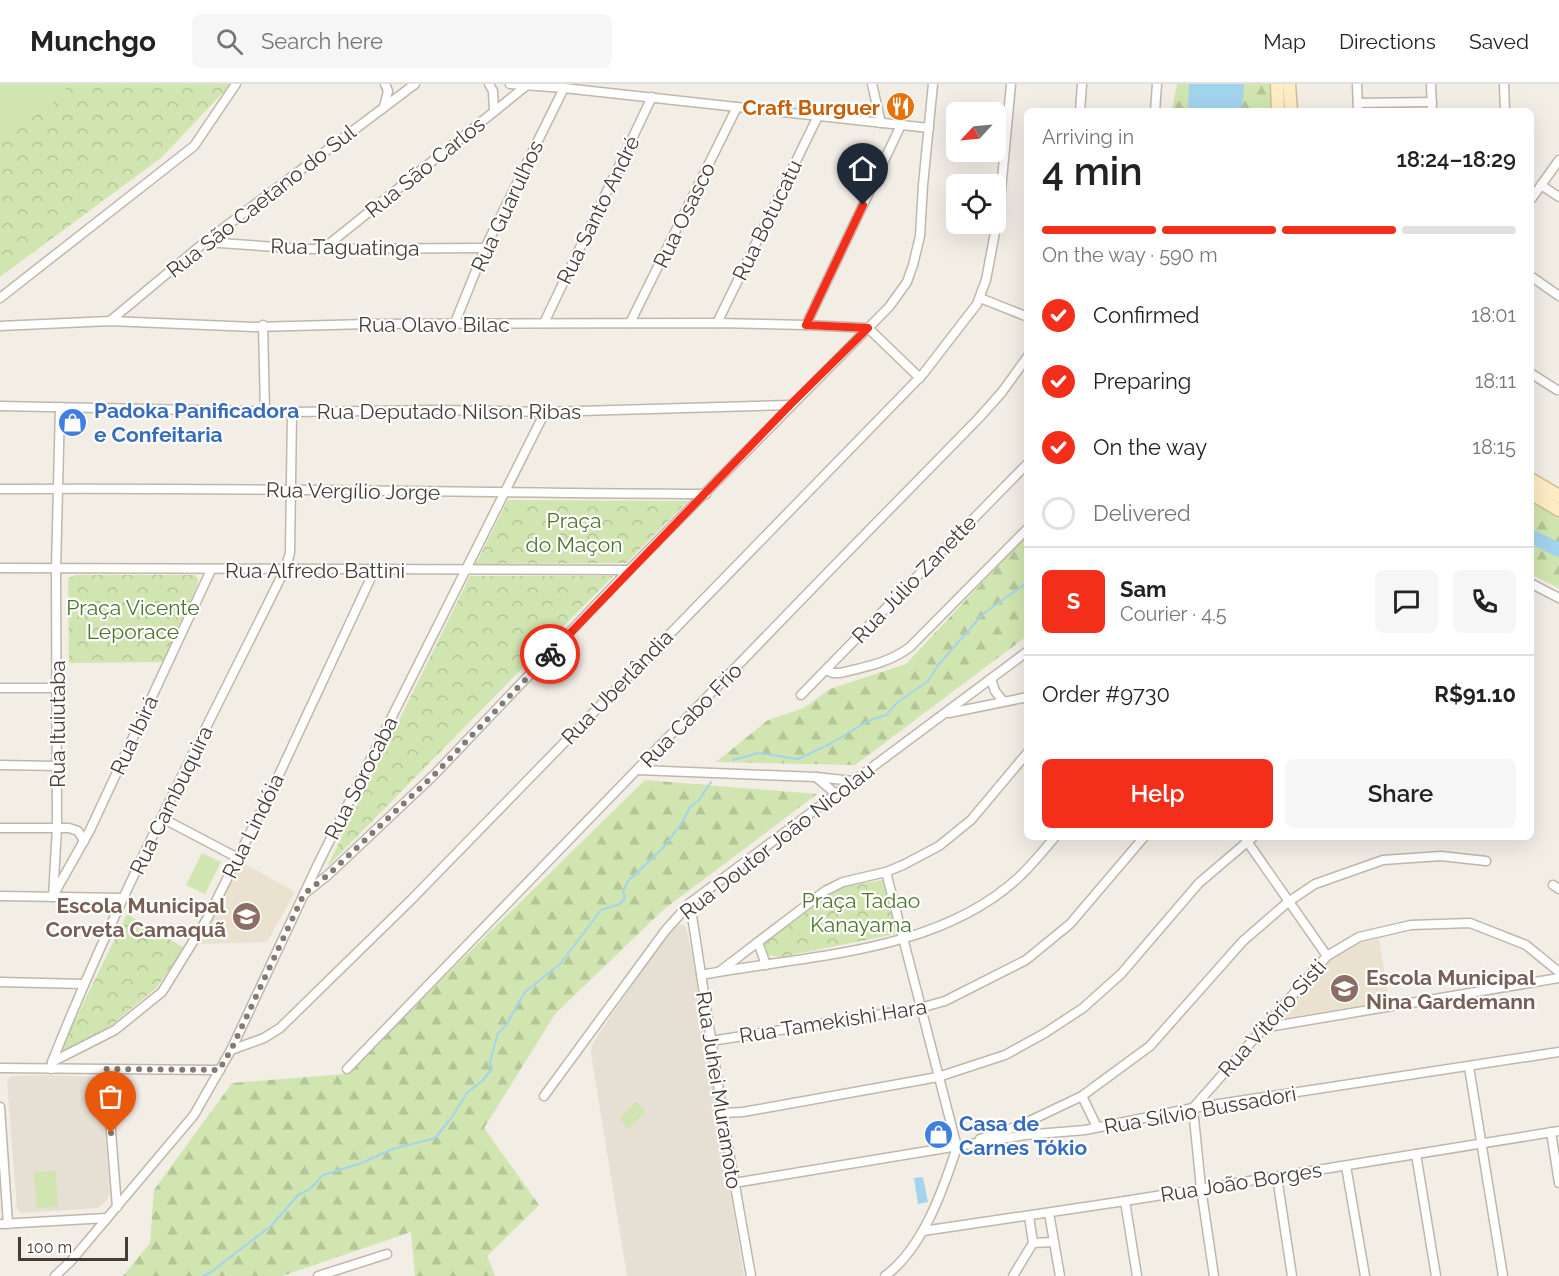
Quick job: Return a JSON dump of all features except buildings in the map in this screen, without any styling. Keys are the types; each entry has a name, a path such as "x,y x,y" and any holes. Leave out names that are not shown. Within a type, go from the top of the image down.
{"main road":[{"path":"1277,84 1278,108"},
{"path":"1289,84 1291,108"},
{"path":"1534,481 1559,496"},
{"path":"1534,495 1559,510"}],"street":[{"path":"0,298 194,146 236,84"},
{"path":"384,107 388,91 385,84"},
{"name":"Rua São Caetano do Sul","path":"110,321 205,242 415,84"},
{"path":"489,84 493,91 495,111"},
{"path":"510,84 652,97 929,128"},
{"path":"872,84 881,123"},
{"path":"304,894 328,875 435,774 629,570 889,307 907,282 920,236 933,84"},
{"name":"Rua Uberlândia","path":"231,1050 264,1038 280,1028 411,900 920,378 980,298 991,258 999,211 1011,84"},
{"path":"1080,108 1082,84"},
{"path":"1155,108 1156,84"},
{"path":"1357,84 1358,107 1432,106 1431,84"},
{"path":"1504,84 1505,108"},
{"name":"Rua São Carlos","path":"324,248 526,86"},
{"name":"Rua Guarulhos","path":"454,325 485,248 564,88"},
{"name":"Rua Santo André","path":"544,324 652,97"},
{"name":"Rua Osasco","path":"630,324 737,106"},
{"name":"Rua Botucatu","path":"717,324 818,116"},
{"path":"806,325 901,125"},
{"path":"1534,195 1559,160"},
{"path":"1541,185 1559,197"},
{"name":"Rua Taguatinga","path":"205,242 306,249 485,248"},
{"path":"1534,278 1559,296"},
{"path":"980,298 1024,315"},
{"name":"Rua Olavo Bilac","path":"0,326 110,321 254,327 368,324 717,324 868,328"},
{"path":"263,326 265,411"},
{"path":"868,328 920,378"},
{"name":"Rua Cabo Frio","path":"347,1069 978,419 1002,392 1024,362"},
{"path":"1534,375 1557,390"},
{"name":"Rua Deputado Nilson Ribas","path":"0,406 292,412 438,410 545,412 790,405"},
{"name":"Rua Ituiutaba","path":"52,897 57,827 56,569 60,406"},
{"name":"Rua Cambuquira","path":"52,1065 83,984 123,898 285,569 290,553 293,489 292,412"},
{"name":"Rua Sorocaba","path":"55,1276 117,1207 194,1115 231,1050 318,864 545,412"},
{"name":"Rua Júlio Zanette","path":"801,695 1024,467"},
{"name":"Rua Vergílio Jorge","path":"0,489 293,489 706,494"},
{"path":"826,670 840,673 885,662 899,656 1024,532"},
{"name":"Rua Alfredo Battini","path":"0,568 629,570"},
{"name":"Rua Lindóia","path":"52,1065 115,1030 162,992 207,919 238,858 375,569"},
{"name":"Rua Ibirá","path":"52,897 84,841 211,570"},
{"path":"1534,585 1559,598"},
{"name":"Rua Doutor João Nicolau","path":"543,1096 665,930 690,903 1024,654"},
{"path":"991,679 995,691 1003,701"},
{"path":"0,688 57,688"},
{"path":"945,714 1024,698"},
{"path":"720,971 825,891 843,882 886,872 939,846 971,820 1000,782 1024,756"},
{"path":"0,765 57,766"},
{"path":"638,770 853,780"},
{"path":"816,777 836,794"},
{"path":"162,818 238,858"},
{"path":"0,828 57,827 78,831 84,841"},
{"path":"701,975 903,940 947,924 982,905 1018,879 1052,840"},
{"name":"Rua Tamekishi Hara","path":"711,1041 920,1008 945,1001 1026,960 1070,924 1141,840"},
{"path":"723,1113 743,1112 938,1077 1005,1055 1045,1033 1083,1008 1137,957 1199,883 1246,840"},
{"path":"1249,840 1288,902 1327,956"},
{"path":"957,1147 1022,1125 1082,1096 1150,1046 1243,941 1288,902 1315,884 1383,860 1441,856 1486,861"},
{"path":"318,864 328,875"},
{"path":"885,1276 895,1269 923,1231 944,1188 957,1147 886,872"},
{"path":"0,896 123,898"},
{"name":"Rua Juhei Muramoto","path":"690,903 751,1276"},
{"name":"Rua Vitório Sisti","path":"1193,1108 1327,956 1359,937 1412,925 1470,923 1526,945 1559,972"},
{"path":"758,942 766,965"},
{"path":"1262,1028 1559,978"},
{"path":"0,982 83,984"},
{"name":"Rua Sílvio Bussadori","path":"734,1183 1025,1135 1097,1127 1193,1108 1559,1052"},
{"path":"0,1068 52,1065 106,1069 219,1070"},
{"path":"1469,1067 1503,1276"},
{"path":"106,1069 117,1207"},
{"path":"1082,1096 1097,1127"},
{"path":"0,1107 4,1224 107,1218"},
{"path":"1193,1108 1201,1188 1214,1276"},
{"path":"1022,1125 1025,1135"},
{"path":"1555,1131 1559,1184"},
{"name":"Rua João Borges","path":"923,1231 1277,1177 1555,1131"},
{"path":"1416,1154 1436,1276"},
{"path":"1346,1166 1365,1276"},
{"path":"1277,1177 1292,1276"},
{"path":"1125,1201 1137,1276"},
{"path":"1049,1213 1060,1276"},
{"path":"1013,1276 1033,1243 1029,1216"},
{"path":"1033,1243 1053,1242"},
{"path":"318,1276 387,1254"}],"shaded area":[{"name":"Escola Municipal Corveta Camaquã","path":"240,861 295,892 267,942 199,944"},
{"path":"681,924 686,927 692,954 744,1276 627,1276 591,1053 592,1045 671,929"},
{"name":"Escola Municipal Nina Gardemann","path":"1379,939 1389,1001 1279,1019 1313,976 1337,955 1363,942"},
{"path":"12,1076 94,1077 101,1083 110,1194 106,1201 97,1208 22,1213 17,1209 7,1080"}],"green space":[{"path":"0,84 231,84 162,157 0,277"},
{"path":"0,84 62,84 68,92 1,140"},
{"path":"1177,84 1275,84 1276,108 1173,108"},
{"path":"1534,497 1559,511 1559,588 1534,576"},
{"name":"Praça do Maçon","path":"508,500 688,501 626,563 476,564"},
{"path":"1024,538 1024,638 855,765 716,762 768,720 804,708 830,689 906,664"},
{"name":"Praça Vicente Leporace","path":"76,575 195,575 198,579 197,586 163,662 69,663 68,578"},
{"path":"470,576 613,576 327,867"},
{"path":"645,780 817,794 663,910 555,1014 484,1128 539,1205 487,1256 495,1276 415,1276 411,1232 282,1276 123,1276 150,1243 154,1190 232,1083 345,1074"},
{"path":"202,853 221,862 205,894 186,885"},
{"name":"Praça Tadao Kanayama","path":"883,880 896,934 781,957 768,955 764,944 828,896 846,886"},
{"path":"127,914 184,948 156,988 112,1025 58,1055"},
{"path":"636,1101 646,1112 629,1129 619,1119"},
{"path":"56,1171 58,1207 37,1208 34,1172"}],"water":[{"path":"1189,84 1244,84 1242,108 1188,108"},
{"path":"923,1177 928,1202 918,1204 914,1178"}],"waterway":[{"path":"1534,538 1559,550"},
{"path":"733,760 758,753 798,759 830,744 868,721 886,715 898,702 928,681 939,664 984,613 1024,585"},
{"path":"203,1276 272,1225 298,1195 310,1189 323,1175 359,1164 393,1149 435,1138 467,1093 492,1069 490,1062 498,1033 506,1025 525,992 560,964 601,910 620,904 625,898 623,892 628,881 665,846 690,807 699,800 711,782"}],"way so far":[{"path":"111,1133 106,1069 219,1070 231,1050 304,894 328,875 435,774 550,654"}],"place":[{"name":"Craft Burguer","path":"901,107"},
{"name":"Padoka Panificadora e Confeitaria","path":"73,422"},
{"name":"Escola Municipal Corveta Camaquã","path":"247,917"},
{"name":"Escola Municipal Nina Gardemann","path":"1345,989"},
{"name":"Casa de Carnes Tókio","path":"938,1135"}],"route":[{"path":"550,654 629,570 868,328 806,325 863,205"}]}
